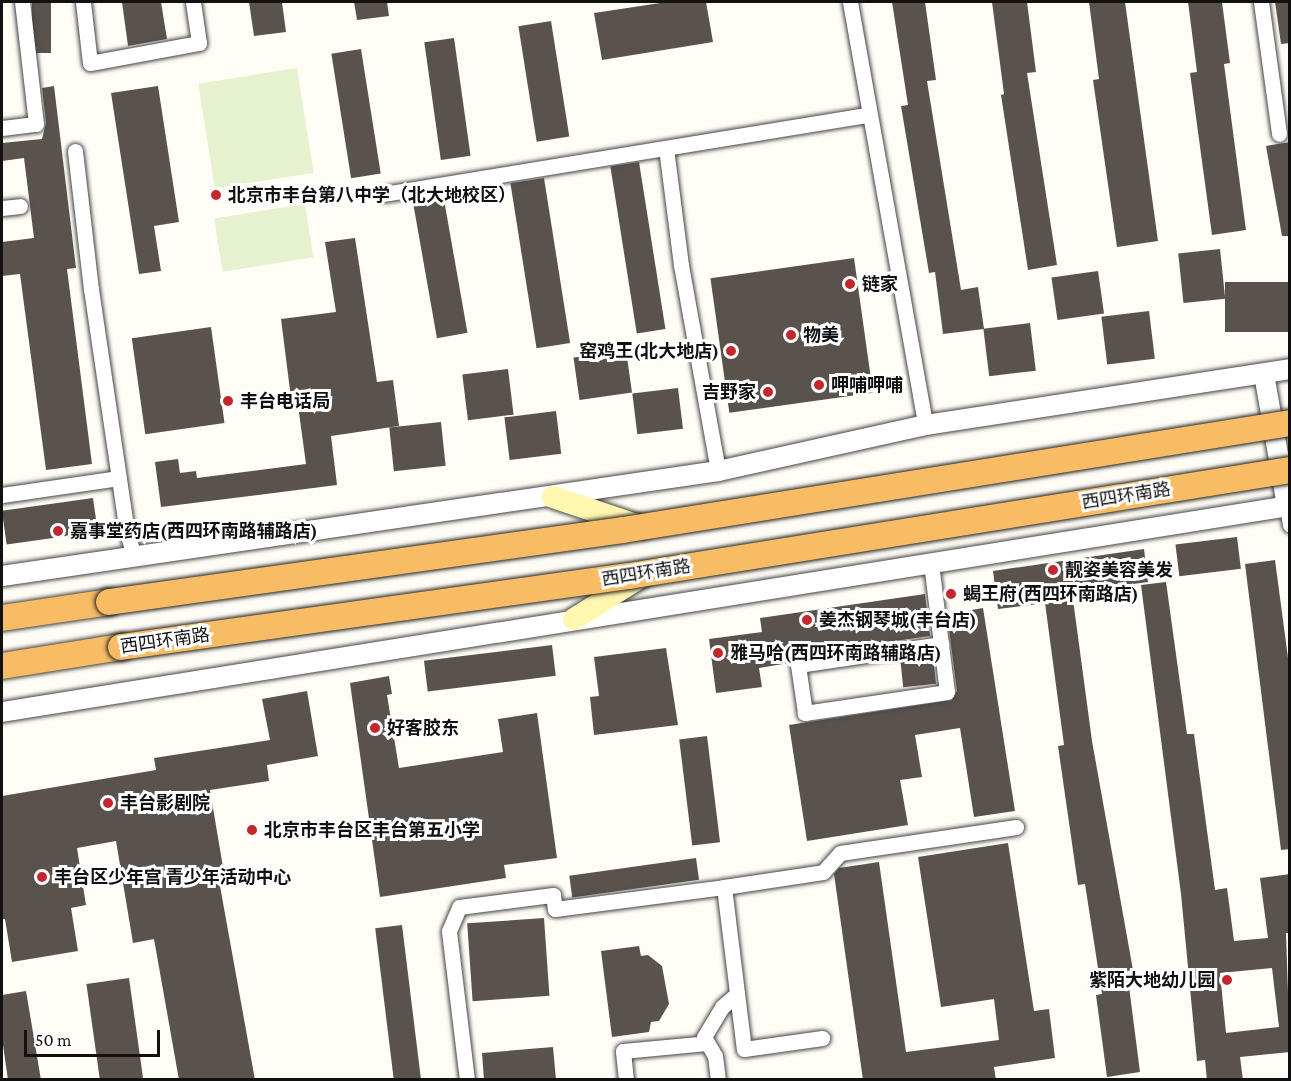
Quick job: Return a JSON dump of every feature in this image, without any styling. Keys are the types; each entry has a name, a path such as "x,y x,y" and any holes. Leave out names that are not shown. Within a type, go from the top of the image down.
{"highway":[{"path":"2,618 623,530 1284,424"},
{"name":"西四环南路","path":"2,666 121,647 629,576 1285,471"}],"main road":[{"path":"553,497 639,528 1284,424"},
{"name":"西四环南路","path":"574,619 645,574 1285,471"}],"street":[{"path":"2,128 36,124 22,2"},
{"path":"83,2 90,63 199,43 193,2"},
{"path":"850,2 867,115 925,425"},
{"path":"1261,2 1279,134"},
{"path":"384,194 867,115"},
{"path":"666,148 681,265 718,471"},
{"path":"75,150 118,478 134,557"},
{"path":"2,208 20,206"},
{"path":"2,576 718,471 925,425 1290,369"},
{"path":"1264,374 1284,424 1289,512"},
{"path":"2,495 118,478"},
{"name":"西四环南路","path":"2,712 930,562 1289,512"},
{"path":"930,562 941,644 947,692 805,713 798,665 941,644"},
{"path":"467,1080 449,931 459,907 553,895 555,909 724,887 823,872 840,853 1016,827"},
{"path":"724,887 744,1049 822,1038"},
{"path":"718,1080 715,1056 704,1037 722,1007 737,994"},
{"path":"626,1080 623,1051 707,1043"}],"green space":[{"path":"297,68 314,173 215,188 198,84"},
{"path":"305,204 313,257 223,272 214,218"}],"building":[{"path":"32,2 51,2 51,53 32,53"},
{"path":"122,2 161,2 167,39 128,46"},
{"path":"249,2 282,2 286,32 254,36"},
{"path":"354,2 387,2 389,16 357,20"},
{"path":"667,2 706,2 713,42 602,60 594,13"},
{"path":"892,2 925,2 936,80 927,81 961,290 978,287 984,329 943,334 935,272 929,273 901,106 908,105"},
{"path":"992,2 1027,2 1036,72 1027,73 1057,265 1028,270 1001,95 1004,94"},
{"path":"1089,2 1125,2 1158,241 1117,247 1093,80 1099,79"},
{"path":"1188,2 1222,2 1230,63 1224,64 1246,230 1212,235 1190,73 1197,72"},
{"path":"1275,2 1290,2 1290,43 1281,44"},
{"path":"551,21 569,137 537,142 518,26"},
{"path":"454,38 471,156 441,160 424,42"},
{"path":"361,49 381,173 351,178 331,54"},
{"path":"54,86 76,268 67,269 92,464 46,470 20,274 2,276 2,242 34,238 24,158 2,161 2,143 42,139 46,123 42,88"},
{"path":"158,86 179,222 154,226 161,271 139,274 111,93"},
{"path":"1290,142 1290,236 1282,236 1266,146"},
{"path":"639,162 665,329 637,333 610,167"},
{"path":"544,178 570,343 537,348 510,183"},
{"path":"443,194 467,333 437,338 412,199"},
{"path":"355,238 377,382 393,380 399,426 331,436 337,485 161,507 155,462 178,459 180,473 196,471 197,478 306,464 297,398 291,398 281,319 336,312 325,242"},
{"path":"1220,249 1225,299 1183,303 1178,253"},
{"name":"物美","path":"854,258 873,393 729,413 710,278"},
{"path":"1098,271 1104,314 1057,320 1051,278"},
{"path":"1225,282 1290,282 1290,332 1225,332"},
{"path":"1149,311 1155,359 1107,364 1101,317"},
{"path":"1030,323 1036,371 989,376 983,329"},
{"path":"211,327 224,423 145,434 132,338"},
{"path":"626,350 632,393 580,400 574,357"},
{"path":"508,369 514,415 468,420 462,375"},
{"path":"678,388 683,429 637,434 632,394"},
{"path":"556,411 561,454 510,460 504,417"},
{"path":"441,422 446,466 394,471 389,427"},
{"path":"93,498 98,532 7,544 2,511"},
{"path":"1237,537 1241,569 1179,576 1175,545"},
{"path":"1144,549 1148,582 1072,592 1092,741 1133,970 1127,971 1140,1072 1107,1077 1096,995 1102,994 1085,884 1078,885 1058,746 1064,745 1045,603 998,609 993,571"},
{"path":"1275,560 1290,673 1290,849 1281,850 1245,564"},
{"path":"1166,582 1187,734 1194,734 1215,890 1227,888 1234,941 1268,938 1260,878 1290,874 1290,933 1286,933 1290,1052 1240,1057 1243,1080 1207,1080 1205,1060 1197,1061 1181,894 1141,585","holes":["1272,968 1279,1027 1226,1033 1220,973"]},
{"path":"925,594 930,636 797,655 789,663 759,668 762,687 716,693 709,639 762,632 760,618"},
{"path":"983,608 1015,811 974,817 960,728 915,735 922,777 900,780 908,825 807,841 789,725 952,700 957,691 947,614"},
{"path":"552,645 556,676 428,691 424,661"},
{"path":"666,648 678,725 594,735 590,697 599,696 594,657"},
{"path":"933,655 936,684 903,687 900,658"},
{"path":"389,676 392,694 387,695 399,768 503,752 498,719 537,713 557,858 504,865 506,878 380,897 350,683"},
{"path":"307,691 318,756 267,765 269,781 210,790 226,885 220,886 255,1080 179,1080 154,939 133,943 116,841 77,848 86,905 71,908 78,951 12,962 5,919 2,919 2,796 156,770 154,758 270,740 262,699"},
{"path":"707,736 720,842 692,846 679,739"},
{"path":"1008,843 1034,1011 1049,1009 1055,1058 994,1067 996,1080 863,1080 834,874 839,868 879,862 906,1052 999,1040 994,999 941,1007 918,857"},
{"path":"696,858 699,880 572,898 569,876"},
{"path":"544,918 549,996 473,1001 467,923"},
{"path":"402,925 421,1080 394,1080 375,928"},
{"path":"639,946 641,956 648,955 662,966 669,1004 659,1021 651,1022 649,1032 612,1037 601,951"},
{"path":"129,978 143,1080 100,1080 86,984"},
{"path":"26,991 41,1080 8,1080 2,1038 2,995"},
{"path":"553,1047 556,1080 484,1080 482,1053"}],"place":[{"name":"北京市丰台第八中学（北大地校区）","path":"216,195"},
{"name":"链家","path":"850,284"},
{"name":"物美","path":"791,335"},
{"name":"窑鸡王(北大地店)","path":"731,351"},
{"name":"呷哺呷哺","path":"819,385"},
{"name":"吉野家","path":"768,392"},
{"name":"丰台电话局","path":"228,401"},
{"name":"嘉事堂药店(西四环南路辅路店)","path":"58,531"},
{"name":"靓姿美容美发","path":"1053,570"},
{"name":"蝎王府(西四环南路店)","path":"951,594"},
{"name":"姜杰钢琴城(丰台店)","path":"807,620"},
{"name":"雅马哈(西四环南路辅路店)","path":"718,653"},
{"name":"好客胶东","path":"375,728"},
{"name":"丰台影剧院","path":"108,803"},
{"name":"北京市丰台区丰台第五小学","path":"252,830"},
{"name":"丰台区少年宫 青少年活动中心","path":"42,877"},
{"name":"紫陌大地幼儿园","path":"1227,980"}]}
